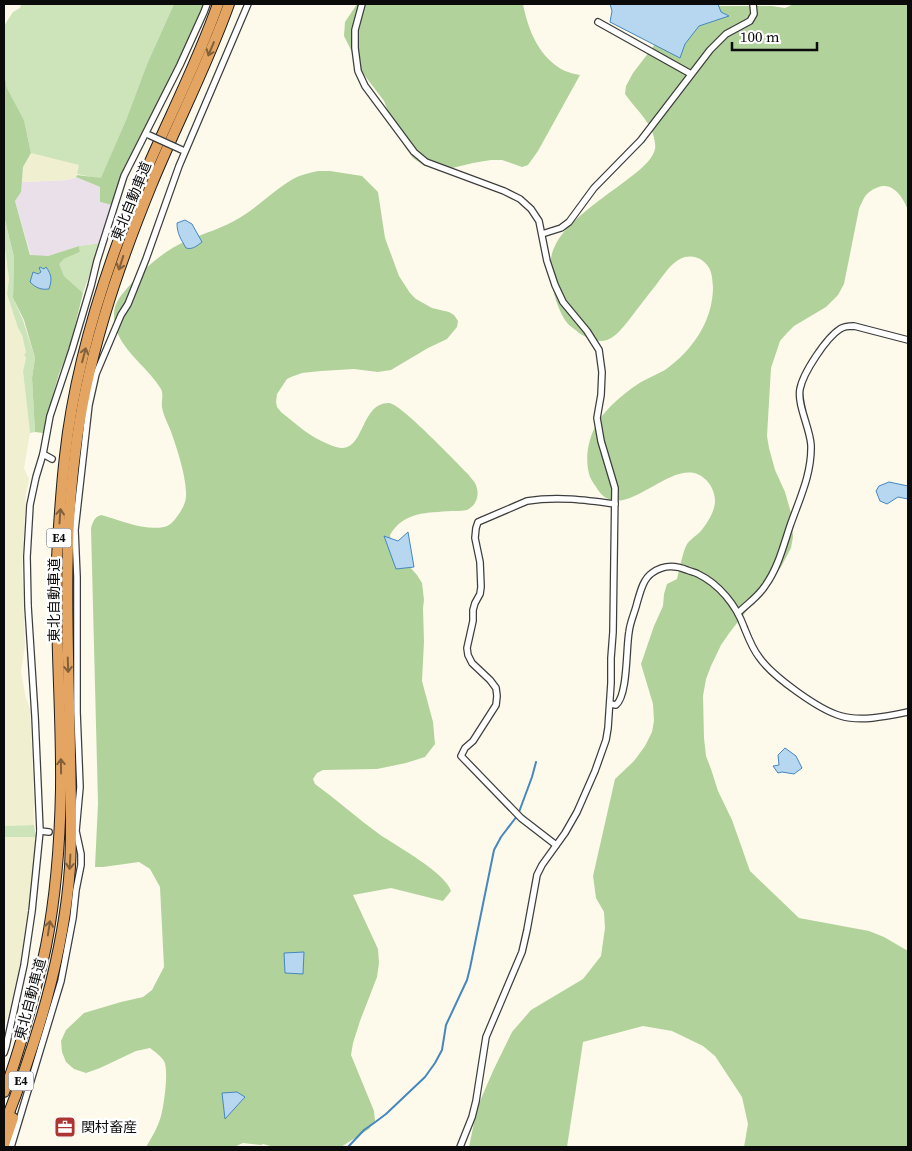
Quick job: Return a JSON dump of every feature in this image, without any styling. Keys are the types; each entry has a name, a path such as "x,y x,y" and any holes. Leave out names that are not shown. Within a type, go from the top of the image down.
{"highway":[{"name":"東北自動車道","path":"4,1092 25,1030 46,948 53,908 61,789 58,558 65,455 72,411 82,362 118,243 142,180 218,4"},
{"name":"東北自動車道","path":"4,1126 35,1035 58,951 70,868 71,811 67,557 73,466 80,414 91,364 107,307 127,247 151,184 197,82 229,4"},
{"path":"4,1144 12,1122 35,1035"}],"street":[{"path":"4,1053 25,956 34,896 40,831 28,606 27,557 30,505 43,454 50,416 72,350 113,207 124,176 148,134 207,4"},
{"path":"11,1147 61,982 81,865 76,831 80,788 77,712 75,530 89,405 96,374 146,259 184,150 248,4"},
{"path":"362,4 355,30 358,71 365,86 414,152 426,162 504,191 520,199 531,209 539,221 547,261 555,285 563,302 599,350 602,372 601,396 597,418 601,441 615,488 613,632 610,704 606,740 577,812 542,864 538,875 522,952 486,1037 476,1101 460,1147"},
{"path":"542,234 561,228 569,222 594,188 641,140 710,50 726,34 750,21 754,14 753,4"},
{"path":"598,22 691,74"},
{"path":"148,134 184,150"},
{"path":"738,613 764,588 776,568 802,494 811,447 799,391 817,354 837,331 849,326 908,340"},
{"path":"43,454 52,459"},
{"path":"556,845 521,818 461,756 496,705 497,696 496,688 490,680 472,663 467,648 473,610 482,587 480,562 475,538 476,524 527,501 570,499 615,504"},
{"path":"610,704 616,704 620,701 624,684 629,631 641,589 650,574 667,566 684,568 718,587 738,613 748,638 759,658 790,686 817,705 832,713 852,718 874,718 908,712"},
{"path":"40,831 50,832"}],"shaded area":[{"path":"76,177 100,187 100,202 112,205 101,243 79,246 48,256 31,256 15,201 21,192 21,182 68,180"}],"green space":[{"path":"21,4 174,4 147,64 101,179 77,174 79,165 31,153 24,120 7,88 4,71 4,26 13,12 20,8"},
{"path":"174,4 205,4 179,63 123,175 112,205 100,202 100,187 76,177 77,175 101,178 147,64"},
{"path":"357,4 523,4 528,24 536,42 548,59 565,71 580,75 538,151 528,165 522,167 502,160 491,160 444,170 423,165 413,158 393,124 384,101 362,72 344,36 345,22"},
{"path":"794,4 908,4 908,210 900,195 892,188 882,186 868,193 859,209 844,284 838,295 826,307 794,326 780,341 771,368 767,436 775,470 785,492 791,513 793,537 791,548 781,567 721,645 711,666 703,696 704,738 706,756 718,791 732,820 750,871 799,918 869,931 884,937 908,951 908,1147 744,1147 748,1124 742,1097 715,1056 703,1046 672,1031 643,1026 583,1042 567,1147 469,1147 477,1108 512,1032 531,1010 583,979 601,956 605,928 604,912 596,898 593,876 615,779 634,761 645,746 652,732 654,721 653,704 641,664 663,606 667,584 677,579 686,546 705,525 715,505 714,495 709,483 693,473 679,474 635,496 621,500 609,499 598,490 591,479 587,459 588,447 594,429 597,422 608,409 637,385 665,370 675,362 684,354 699,334 705,323 712,300 713,287 708,266 701,259 695,257 686,257 676,261 619,332 610,339 600,341 579,333 568,324 561,314 551,278 553,251 568,227 637,172 652,156 655,146 651,129 625,94 626,86 633,73 659,39 699,6 772,6 785,8"},
{"path":"4,71 7,88 24,120 31,153 23,167 21,192 15,201 30,255 48,256 79,246 80,252 64,259 59,264 64,276 83,293 70,346 59,374 43,433 35,432 32,378 35,358 24,320 13,298 14,257 4,216"},
{"path":"31,153 80,165 76,177 68,180 21,182 23,167"},
{"path":"318,171 362,176 378,192 385,238 399,276 416,299 432,308 454,315 458,321 457,327 447,339 391,370 378,372 354,369 321,371 302,373 291,377 287,379 277,394 277,407 315,438 343,448 350,446 355,440 373,409 389,403 416,423 468,474 477,487 478,494 474,505 467,510 434,512 409,517 402,521 390,535 391,540 422,583 424,642 422,681 433,722 435,744 425,757 406,763 377,769 323,770 317,773 313,779 315,784 371,828 440,876 451,891 443,901 391,888 353,895 378,949 379,963 377,977 360,1021 351,1055 374,1111 375,1121 369,1129 341,1147 274,1147 263,1144 243,1143 234,1147 146,1147 160,1120 165,1096 166,1079 163,1059 150,1048 136,1051 86,1073 74,1069 66,1062 62,1052 61,1041 66,1030 84,1013 143,997 152,990 164,967 160,887 150,869 139,862 95,867 98,803 91,528 95,518 101,515 148,528 169,525 180,512 186,495 182,466 163,410 161,389 124,345 115,325 114,310 124,292 155,260 178,245 221,227 248,213 293,179"},
{"path":"4,216 14,257 13,298 23,320 35,358 32,378 35,432 30,433 23,371 26,358 24,354 26,353 22,335 7,294 9,279 4,242"},
{"path":"4,242 9,279 7,294 22,335 26,354 24,354 26,358 23,371 30,433 24,468 29,479 26,493 22,569 25,645 21,672 30,709 34,825 4,826"},
{"path":"101,243 83,293 64,276 58,264 64,259 80,252 79,246"},
{"path":"34,825 36,837 4,837 4,826"},
{"path":"4,837 36,837 29,908 21,959 4,1027"}],"water":[{"path":"610,4 718,4 721,12 729,16 699,26 685,44 680,58 610,22 612,11"},
{"path":"185,220 192,224 202,242 192,248 186,248 178,230 177,223"},
{"path":"40,267 44,269 46,267 50,275 49,289 39,288 30,282 33,272 38,274 41,272"},
{"path":"889,482 908,486 908,499 898,497 887,504 880,501 876,491 879,486"},
{"path":"408,532 414,567 396,569 384,536 398,541"},
{"path":"785,748 796,756 802,768 794,774 778,773 773,766 779,765 778,755"},
{"path":"304,952 303,974 285,973 284,953"},
{"path":"237,1092 245,1097 225,1119 222,1093"}],"waterway":[{"path":"519,812 536,762"},
{"path":"348,1147 364,1130 386,1114 425,1077 442,1050 446,1025 467,980 494,850 517,816"}],"place":[{"name":"関村畜産","path":"65,1127"}]}
